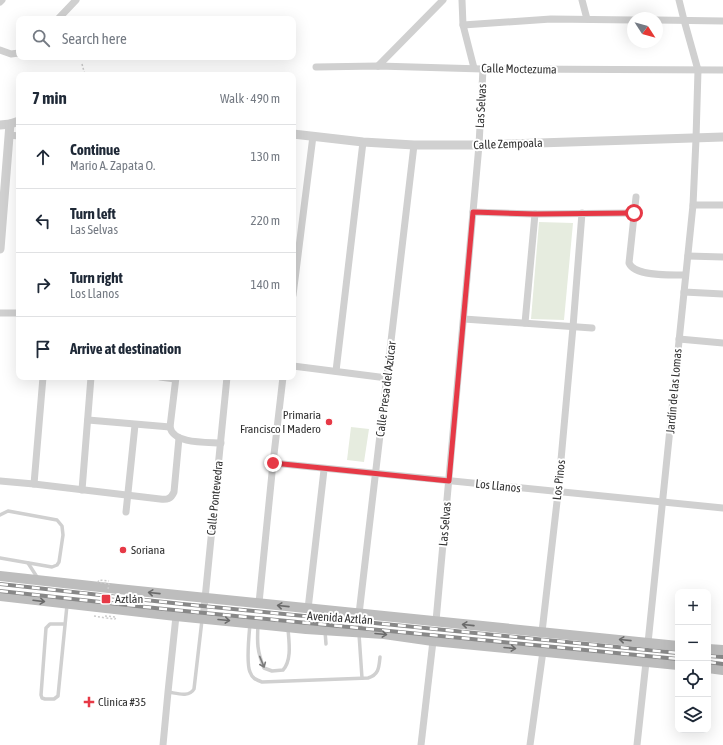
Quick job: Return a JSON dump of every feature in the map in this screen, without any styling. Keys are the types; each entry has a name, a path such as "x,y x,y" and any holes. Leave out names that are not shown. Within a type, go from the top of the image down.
{"main road":[{"name":"Avenida Aztlán","path":"0,576 675,646"},
{"name":"Avenida Aztlán","path":"0,596 203,619 384,634 433,641 675,666"},
{"path":"711,649 723,650"},
{"path":"711,668 723,670"}],"street":[{"path":"61,16 76,0"},
{"path":"378,66 443,0"},
{"path":"462,0 463,25 474,68"},
{"path":"582,0 587,19"},
{"name":"Jardín de las Lomas","path":"648,643 693,205 698,70 680,0"},
{"path":"463,25 551,19 627,20"},
{"path":"663,20 723,21"},
{"path":"0,50 11,54 16,53"},
{"name":"Calle Moctezuma","path":"316,67 378,66 483,69 723,70"},
{"name":"Las Selvas","path":"436,621 479,145 483,69"},
{"path":"0,125 16,122"},
{"path":"0,249 2,189 10,124"},
{"path":"9,134 16,135"},
{"name":"Calle Zempoala","path":"296,134 363,142 414,145 479,145 723,137"},
{"path":"296,271 313,136"},
{"path":"336,371 363,142"},
{"name":"Calle Presa del Azúcar","path":"359,633 359,614 414,145"},
{"path":"636,197 629,263 632,268 640,272 685,275"},
{"path":"693,205 723,205"},
{"path":"473,212 535,214 634,213"},
{"path":"524,323 535,214"},
{"name":"Los Pinos","path":"542,632 558,492 574,327 582,214"},
{"path":"688,256 723,257"},
{"path":"684,292 723,294"},
{"path":"0,313 16,313"},
{"path":"464,319 592,328"},
{"path":"679,339 723,343"},
{"path":"296,366 387,378"},
{"path":"34,484 43,380"},
{"path":"82,490 91,380"},
{"path":"176,380 170,428 172,433 179,438 220,443"},
{"name":"Calle Pontevedra","path":"203,619 227,380"},
{"path":"259,603 283,380"},
{"path":"88,420 170,428"},
{"path":"126,512 135,425"},
{"path":"0,481 127,494 160,499 170,498 174,492 179,438"},
{"name":"Los Llanos","path":"273,463 324,470 723,508"},
{"path":"308,609 324,470"},
{"path":"163,745 176,616"},
{"path":"421,745 433,641"},
{"path":"530,745 542,651"},
{"path":"637,745 646,662"}],"lane":[{"path":"0,515 8,512 57,520 62,526 61,552 57,564 52,567 0,558"},
{"path":"28,563 38,580"},
{"path":"65,624 50,624 46,628 41,695 42,698 45,699 54,699 58,696 67,604"},
{"path":"168,692 188,694 193,692 203,619"},
{"path":"254,623 257,649 260,659 264,668 272,671 283,670 287,666 289,660 288,627"},
{"path":"254,623 248,666 253,677 262,682 368,678 377,673 380,657"},
{"path":"325,630 326,644"},
{"path":"359,633 362,678"}],"path":[{"path":"82,64 84,72"},
{"path":"108,589 109,584 98,582 99,580 109,581"}],"shaded area":[{"path":"539,222 573,223 564,320 531,319"},
{"path":"351,427 369,429 364,462 347,460"}],"railway":[{"path":"0,584 182,604 675,653"},
{"path":"0,591 164,609 675,659"},
{"path":"711,656 723,657"},
{"path":"711,662 723,664"}],"place":[{"name":"Primaria Francisco I Madero","path":"329,422"},
{"name":"Soriana","path":"123,550"},
{"name":"Aztlán","path":"106,599"},
{"name":"Clinica #35","path":"89,702"}],"route":[{"path":"273,463 324,470 449,481 473,212 535,214 634,213"}]}
